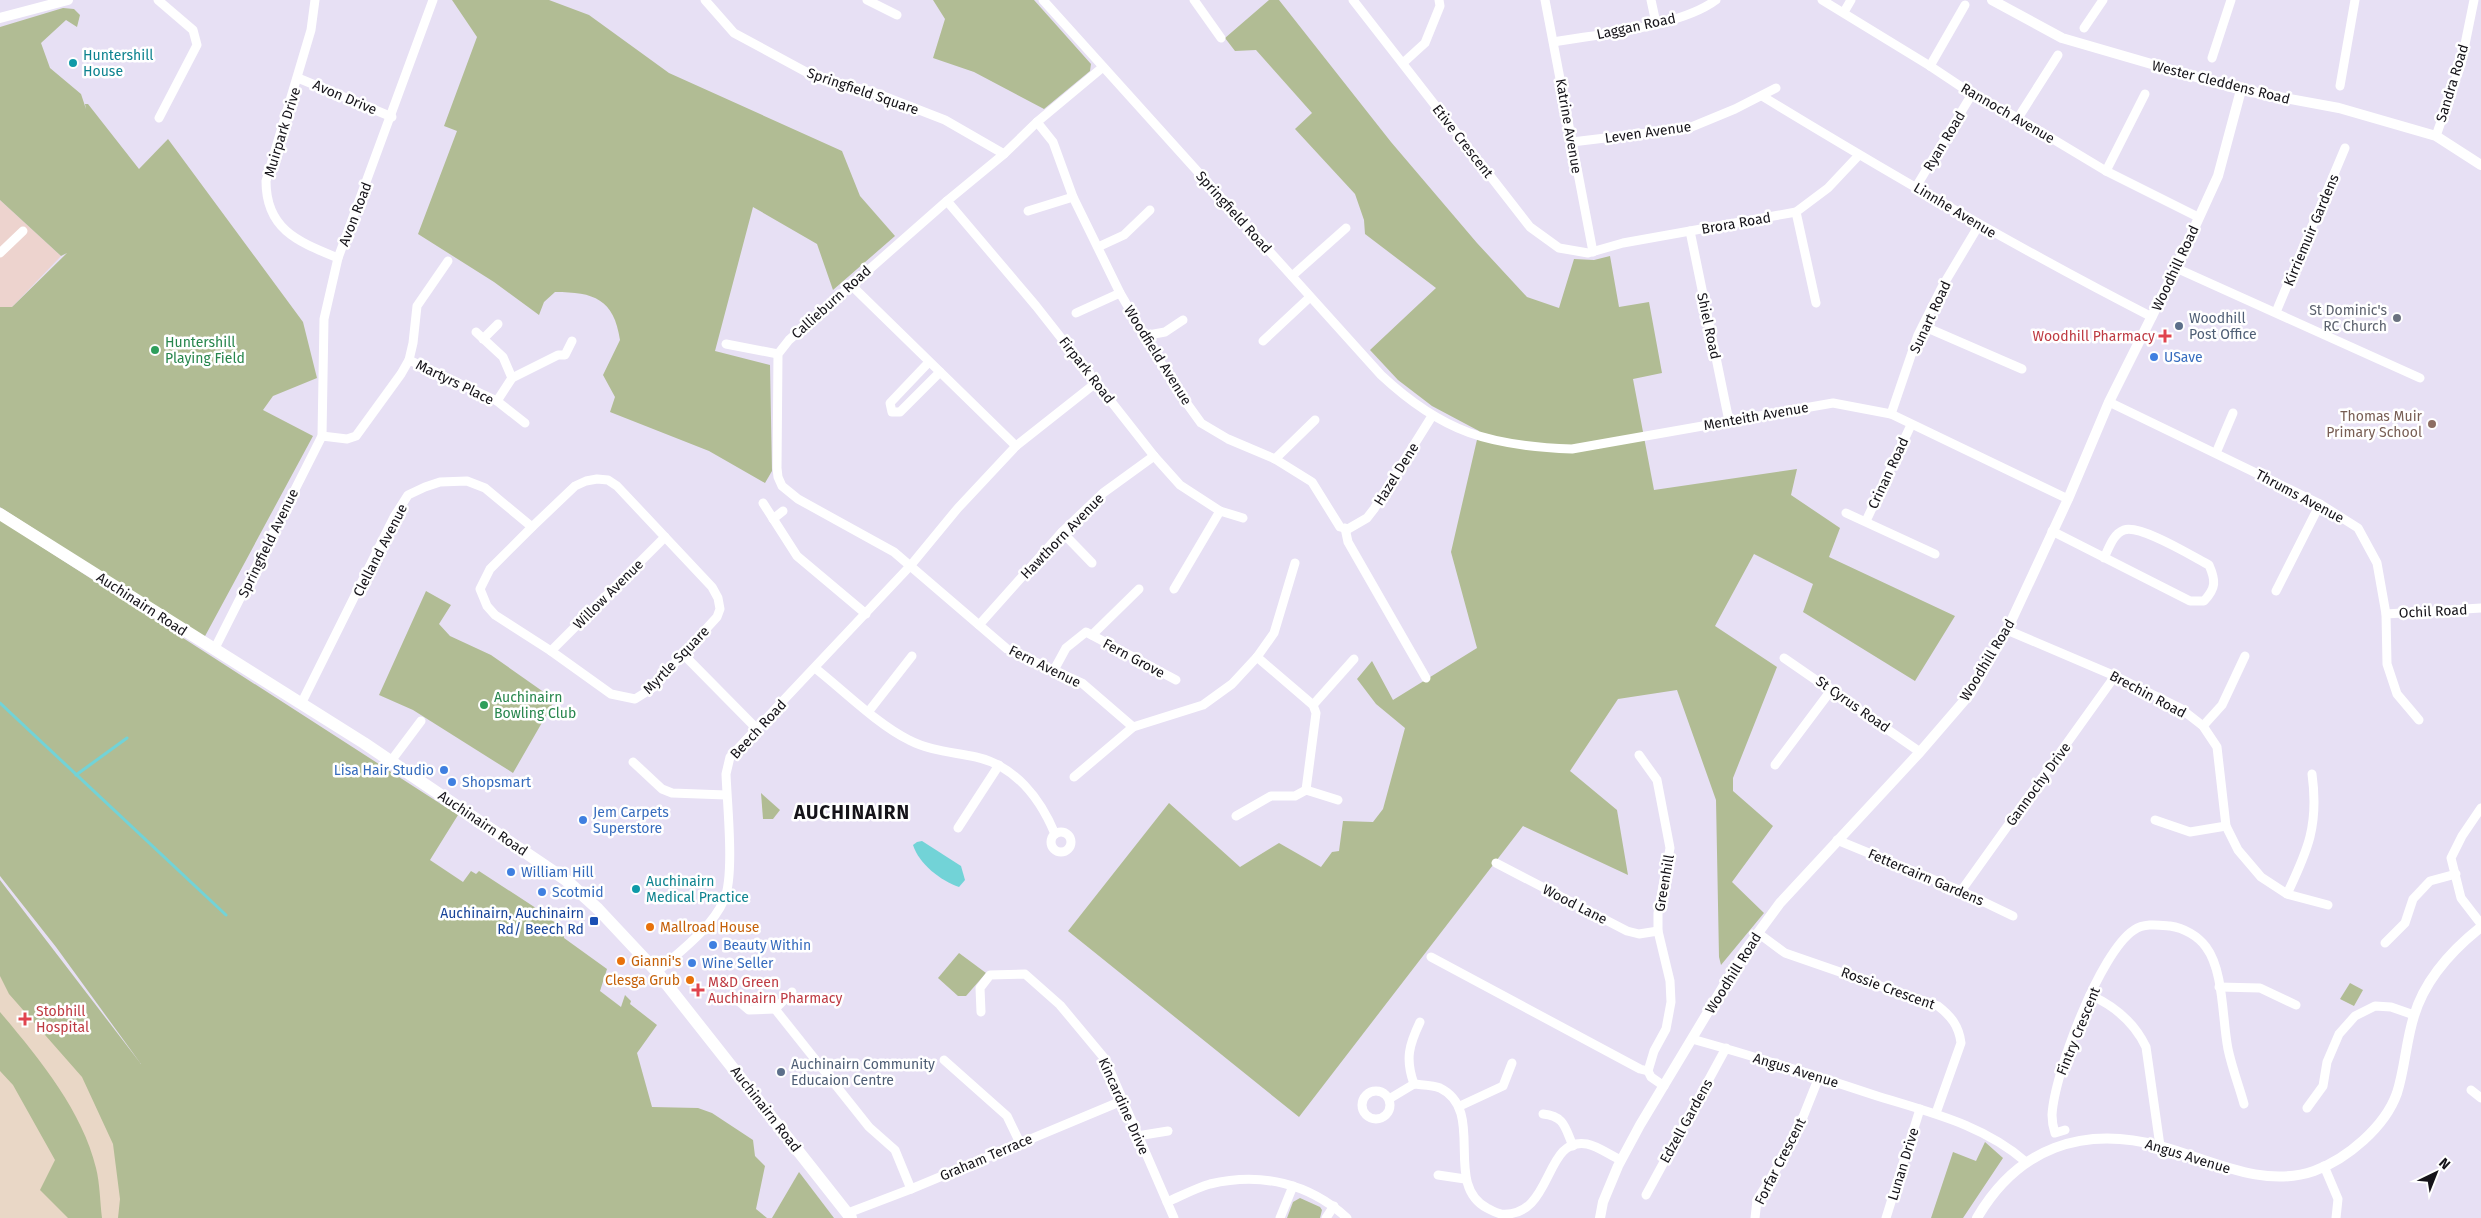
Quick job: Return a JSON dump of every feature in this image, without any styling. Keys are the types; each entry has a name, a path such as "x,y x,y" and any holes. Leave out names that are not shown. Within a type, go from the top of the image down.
{"main road":[{"name":"Auchinairn Road","path":"0,514 391,762 566,880 598,909 657,972 849,1216"}],"street":[{"path":"0,18 68,0"},
{"path":"158,0 193,30 197,45 159,118"},
{"name":"Muirpark Drive","path":"315,0 311,30 266,181 266,197 275,219 290,236 338,258"},
{"name":"Avon Road","path":"322,436 324,319 338,258 392,117 433,0"},
{"name":"Springfield Square","path":"705,0 734,33 803,71 819,79 873,92 945,120 1004,154"},
{"path":"867,0 897,15"},
{"name":"Springfield Road","path":"1044,0 1381,375 1402,395 1432,416"},
{"path":"1194,0 1221,38"},
{"name":"Etive Crescent","path":"1353,0 1530,227 1559,248 1593,252"},
{"path":"1403,63 1424,43 1438,12 1440,0"},
{"name":"Katrine Avenue","path":"1545,0 1593,252"},
{"path":"1651,0 1656,24"},
{"name":"Laggan Road","path":"1554,42 1656,24 1684,16 1716,0"},
{"name":"Rannoch Avenue","path":"1822,0 1844,12 1972,94 2018,118 2106,171 2198,217"},
{"path":"1844,12 1851,0"},
{"name":"Wester Cleddens Road","path":"1992,0 2062,38 2242,90 2339,108 2436,136 2481,165"},
{"path":"2084,28 2103,0"},
{"path":"2212,58 2231,0"},
{"path":"2340,86 2355,0"},
{"name":"Sandra Road","path":"2436,136 2461,64 2474,0"},
{"path":"1930,66 1965,5"},
{"path":"2018,118 2058,55"},
{"name":"Callieburn Road","path":"778,354 789,340 850,284 1004,154 1037,122 1104,67"},
{"name":"Avon Drive","path":"298,78 392,117"},
{"name":"Leven Avenue","path":"1572,142 1689,128 1776,88"},
{"name":"Woodhill Road","path":"1600,1218 1603,1202 1621,1160 1729,976 1758,933 1780,903 1920,752 1970,694 2007,630 2068,499 2110,402 2176,268 2218,176 2242,90"},
{"name":"Ryan Road","path":"1916,187 1972,94"},
{"path":"2106,171 2145,94"},
{"name":"Linnhe Avenue","path":"1762,96 1979,225 2152,317"},
{"name":"Woodfield Avenue","path":"1037,122 1053,142 1073,197 1120,293 1143,336 1175,387 1202,423 1228,438 1275,459 1312,482 1340,527 1349,527 1348,542 1426,678"},
{"name":"Kirriemuir Gardens","path":"2276,312 2345,148"},
{"name":"Brora Road","path":"1593,252 1623,243 1796,212 1828,188 1859,155"},
{"path":"1028,211 1073,197"},
{"name":"Firpark Road","path":"946,201 1097,382 1154,456 1180,485 1220,510 1243,518"},
{"path":"1098,246 1124,235 1150,210"},
{"path":"1796,212 1816,303"},
{"name":"Sunart Road","path":"1892,414 1923,326 1942,287 1979,225"},
{"path":"1292,276 1346,228"},
{"path":"0,253 22,231"},
{"name":"Shiel Road","path":"1690,231 1729,421"},
{"path":"322,436 347,439 356,436 401,374 413,343 416,306 448,261"},
{"path":"2176,268 2420,378"},
{"path":"850,284 1016,446"},
{"path":"1076,313 1120,293"},
{"path":"1263,341 1310,297"},
{"path":"1143,336 1165,332 1182,320"},
{"path":"483,339 498,324"},
{"path":"1923,326 2022,369"},
{"path":"476,332 503,357 512,378"},
{"path":"497,401 512,378 558,355 565,355 572,341"},
{"path":"726,344 778,354 777,468 782,486 798,499 894,552 911,565"},
{"name":"Martyrs Place","path":"408,360 497,401 525,423"},
{"path":"929,362 890,403 892,412 900,412 940,372"},
{"name":"Beech Road","path":"657,972 694,939 713,918 725,898 729,877 726,774 730,757 866,614 911,565 958,508 1016,446 1097,382"},
{"name":"Thrums Avenue","path":"2110,402 2320,504 2358,528 2377,563 2386,614 2387,664 2397,694 2419,720"},
{"name":"Menteith Avenue","path":"1432,416 1481,438 1530,447 1572,449 1833,403 1892,414 1911,425 2068,499"},
{"path":"2216,452 2233,413"},
{"name":"Hazel Dene","path":"1349,527 1367,518 1374,509 1432,416"},
{"path":"1275,459 1315,420"},
{"name":"Crinan Road","path":"1866,521 1911,425"},
{"name":"Springfield Avenue","path":"214,650 322,436"},
{"name":"Hawthorn Avenue","path":"978,625 1062,532 1103,493 1154,456"},
{"name":"Myrtle Square","path":"608,480 617,486 712,587 718,598 720,609 717,617 652,689 635,699 611,694 551,650 495,615 487,606 480,590 490,569 532,527 575,486 586,481 608,480"},
{"name":"Clelland Avenue","path":"301,704 394,517 408,495 440,482 468,481 485,488 532,527"},
{"path":"763,504 797,556 866,614"},
{"path":"2276,592 2320,504"},
{"path":"1174,589 1220,510"},
{"path":"773,519 784,511"},
{"path":"1846,513 1936,554"},
{"path":"2052,532 2104,558 2190,601 2204,601 2214,590 2215,579 2209,564 2138,530 2124,530 2115,536 2104,558"},
{"path":"1062,532 1092,563"},
{"name":"Willow Avenue","path":"551,650 665,537"},
{"path":"1074,777 1133,727 1203,705 1232,684 1257,657 1274,632 1295,564"},
{"name":"Fern Avenue","path":"911,565 978,625 1007,648 1082,683 1133,727"},
{"name":"Fern Grove","path":"1092,636 1139,589"},
{"name":"Ochil Road","path":"2386,614 2481,608"},
{"name":"Brechin Road","path":"2007,630 2116,676 2180,708 2203,726 2217,747 2226,826 2238,850 2261,877 2287,894 2328,905"},
{"name":"Fern Grove","path":"1054,670 1066,648 1086,632 1176,680"},
{"path":"683,654 756,728"},
{"path":"869,711 912,656"},
{"path":"2203,726 2222,705 2245,656"},
{"path":"1257,657 1313,705 1316,713 1306,790"},
{"name":"St Cyrus Road","path":"1784,658 1832,689 1920,752"},
{"path":"1313,705 1354,659"},
{"path":"815,668 884,724 909,740 928,748 977,757 999,765 1012,774 1036,798 1055,834"},
{"name":"Gannochy Drive","path":"1961,891 2116,676"},
{"path":"1775,765 1832,689"},
{"path":"391,762 421,721"},
{"name":"Greenhill","path":"1639,755 1657,780 1670,848 1658,913 1658,931 1670,981 1671,1002 1666,1029 1654,1051 1648,1071"},
{"path":"633,762 662,789 672,793 726,795"},
{"path":"958,828 999,765"},
{"path":"2287,894 2307,852 2314,822 2315,798 2312,774"},
{"path":"1236,816 1272,796 1295,796 1306,790 1338,800"},
{"path":"2481,808 2462,836 2451,858 2461,898 2481,925"},
{"path":"2155,820 2172,828 2190,832 2226,826"},
{"name":"Fettercairn Gardens","path":"1837,840 1961,891 2013,916"},
{"name":"Wood Lane","path":"1496,863 1628,931 1638,934 1658,931"},
{"path":"2386,943 2405,923 2413,899 2430,881 2456,874"},
{"name":"Fintry Crescent","path":"2066,1130 2054,1134 2052,1114 2062,1064 2090,995 2118,945 2134,930 2153,924 2176,927 2193,935 2206,946 2216,965 2228,1051 2244,1104"},
{"name":"Angus Avenue","path":"1692,1039 1936,1113 1982,1132 2014,1151 2026,1162 2050,1149 2080,1139 2120,1139 2160,1146 2235,1171 2288,1175 2312,1171 2338,1161 2373,1132 2396,1095 2414,1015 2442,963 2481,925"},
{"name":"Rossie Crescent","path":"1758,933 1785,952 1938,1006 1950,1015 1957,1026 1960,1043 1936,1113"},
{"path":"1431,957 1640,1069 1648,1071 1651,1077 1664,1086"},
{"name":"Kincardine Drive","path":"981,1012 980,988 988,977 1025,974 1060,1004 1096,1045 1105,1059 1174,1218"},
{"path":"2219,987 2260,988 2296,1005"},
{"path":"735,998 749,1010 775,1010 792,992"},
{"path":"2090,995 2103,1000 2129,1020 2140,1034 2146,1047 2160,1146"},
{"path":"2307,1108 2323,1086 2327,1062 2339,1034 2356,1016 2375,1006 2391,1007 2414,1015"},
{"path":"775,1010 869,1127 895,1150 911,1189"},
{"path":"1414,1084 1409,1070 1410,1044 1420,1022"},
{"name":"Edzell Gardens","path":"1646,1194 1726,1048"},
{"path":"944,1060 1007,1116 1020,1142"},
{"path":"1460,1106 1503,1086 1512,1063"},
{"name":"Forfar Crescent","path":"1756,1218 1758,1200 1793,1142 1819,1077"},
{"path":"1388,1099 1414,1084 1440,1088 1460,1106 1464,1135 1465,1178 1478,1202 1500,1214 1518,1216 1542,1196 1559,1156 1573,1146 1586,1144 1621,1160"},
{"path":"2471,1090 2481,1098"},
{"name":"Graham Terrace","path":"849,1216 1020,1142 1124,1100"},
{"name":"Lunan Drive","path":"1886,1218 1920,1109"},
{"path":"1544,1114 1556,1115 1562,1121 1573,1146"},
{"path":"1137,1136 1168,1130"},
{"path":"1976,1218 1986,1202 2008,1177 2026,1162"},
{"path":"2324,1166 2338,1199 2336,1218"},
{"path":"1438,1175 1465,1178"},
{"path":"1167,1202 1210,1184 1258,1178 1309,1191 1334,1206 1347,1218"},
{"path":"1280,1218 1293,1186"},
{"path":"1326,1218 1334,1206"}],"shaded area":[{"path":"452,0 549,0 589,15 669,73 842,151 860,196 895,236 833,290 817,244 753,207 715,351 770,365 772,471 765,483 709,451 610,412 615,397 603,375 620,340 613,315 600,301 591,296 581,294 555,292 544,302 539,315 494,282 418,234 457,131 444,126 477,37"},
{"path":"933,0 1034,0 1091,64 1090,71 1044,109 974,72 933,58 945,19"},
{"path":"1269,0 1279,0 1391,142 1477,243 1527,297 1559,308 1574,259 1594,260 1610,256 1619,307 1649,302 1662,373 1633,379 1654,490 1797,469 1791,495 1840,528 1829,557 1955,616 1915,681 1803,612 1813,584 1754,554 1715,626 1777,667 1733,778 1733,791 1773,826 1732,882 1764,913 1721,965 1719,957 1716,800 1677,690 1618,699 1570,771 1617,810 1628,875 1523,826 1299,1117 1068,931 1169,803 1240,867 1279,843 1321,867 1332,852 1339,851 1343,821 1373,822 1383,809 1405,728 1376,704 1357,679 1372,661 1393,700 1477,648 1451,552 1479,431 1432,406 1398,380 1370,350 1436,288 1365,234 1364,220 1355,194 1295,129 1312,113 1256,50 1235,51 1225,38"},
{"name":"Huntershill Playing Field","path":"63,8 74,9 80,15 77,27 66,20 41,43 50,68 81,94 86,109 85,104 88,104 139,169 168,139 303,322 317,378 273,396 263,410 313,436 204,638 0,507 0,307 12,307 67,253 61,256 0,200 0,27"},
{"path":"0,200 61,256 12,307 0,307"},
{"path":"0,520 458,815 430,860 463,882 471,871 476,874 479,871 542,912 564,930 564,938 607,969 600,991 621,1007 625,995 631,1001 630,1004 657,1025 637,1053 652,1107 698,1108 712,1113 753,1140 755,1156 765,1166 756,1209 767,1218 118,1218 120,1199 113,1144 82,1077 9,994 0,976 0,880 141,1064 56,947 0,876"},
{"name":"Auchinairn Bowling Club","path":"426,591 451,605 439,624 450,636 491,655 555,700 513,773 413,710 379,695"},
{"path":"761,793 780,810 773,819 763,819"},
{"path":"922,841 961,866 965,880 959,887 945,881 931,871 920,859 913,845"},
{"name":"Stobhill Hospital","path":"0,949 99,1088 138,1218 0,1218"},
{"path":"959,953 986,973 966,996 958,996 938,978"},
{"path":"2350,983 2363,990 2354,1006 2340,999"},
{"path":"0,1012 57,1085 80,1125 96,1168 102,1218 68,1218 40,1190 55,1160 13,1085 0,1071"},
{"path":"1985,1142 2003,1158 1963,1218 1931,1218 1953,1152 1976,1161"},
{"path":"799,1172 834,1218 772,1218"},
{"path":"1300,1198 1320,1207 1322,1210 1320,1218 1287,1218 1293,1202"}],"waterway":[{"path":"0,703 226,915"},
{"path":"76,775 127,738"}],"place":[{"name":"Huntershill House","path":"73,63"},
{"name":"St Dominic's RC Church","path":"2397,318"},
{"name":"Woodhill Post Office","path":"2179,326"},
{"name":"Woodhill Pharmacy","path":"2165,336"},
{"name":"Huntershill Playing Field","path":"155,350"},
{"name":"USave","path":"2154,357"},
{"name":"Thomas Muir Primary School","path":"2432,424"},
{"name":"Auchinairn Bowling Club","path":"484,705"},
{"name":"Lisa Hair Studio","path":"444,770"},
{"name":"Shopsmart","path":"452,782"},
{"name":"Jem Carpets Superstore","path":"583,820"},
{"name":"William Hill","path":"511,872"},
{"name":"Auchinairn Medical Practice","path":"636,889"},
{"name":"Scotmid","path":"542,892"},
{"name":"Auchinairn, Auchinairn Rd/ Beech Rd","path":"594,921"},
{"name":"Mallroad House","path":"650,927"},
{"name":"Beauty Within","path":"713,945"},
{"name":"Gianni's","path":"621,961"},
{"name":"Wine Seller","path":"692,963"},
{"name":"Clesga Grub","path":"690,980"},
{"name":"M&D Green Auchinairn Pharmacy","path":"698,990"},
{"name":"Stobhill Hospital","path":"25,1019"},
{"name":"Auchinairn Community Educaion Centre","path":"781,1072"}],"district":[{"name":"AUCHINAIRN","path":"852,812"}]}
